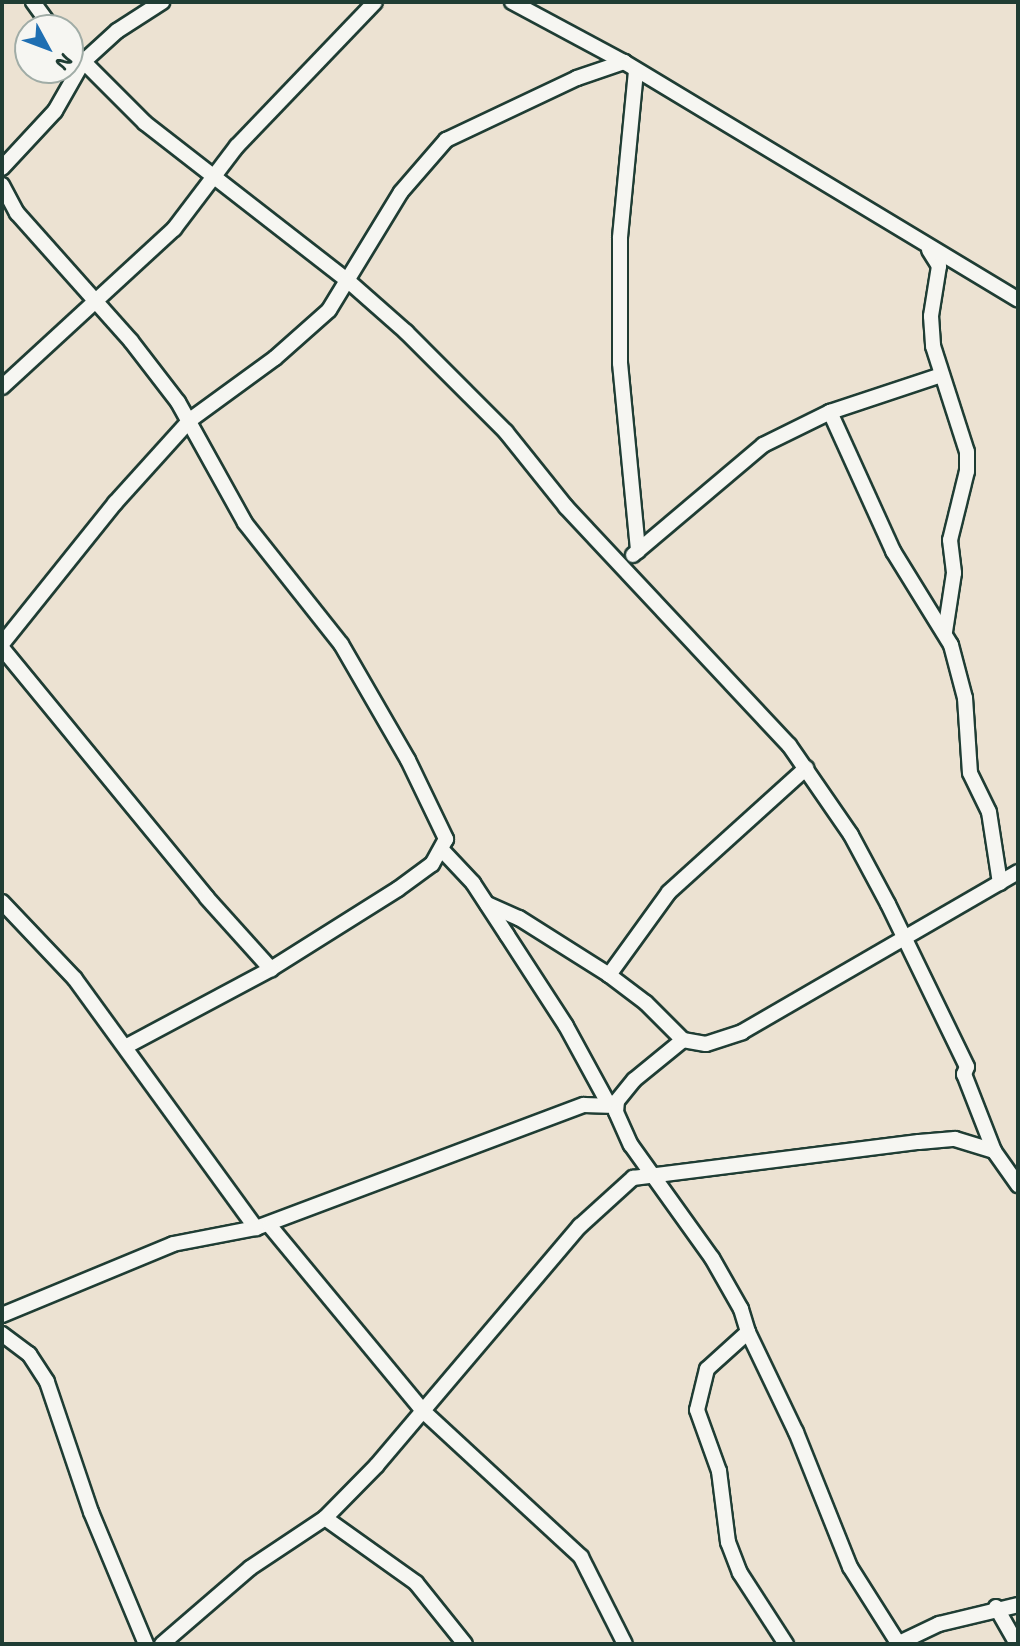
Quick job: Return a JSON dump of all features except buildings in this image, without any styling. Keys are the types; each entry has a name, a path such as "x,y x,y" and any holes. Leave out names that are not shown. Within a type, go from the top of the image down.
{"street":[{"path":"84,61 117,31 162,2"},
{"path":"2,387 92,300 174,229 214,180 237,146 375,2"},
{"path":"512,2 624,62 1018,300"},
{"path":"271,968 207,898 2,646 115,503 190,421 307,330 333,304 401,192 446,140 577,78 624,62"},
{"path":"84,63 145,123 214,180 347,280 506,432 566,507 806,768 851,835 906,940 967,1067 964,1074 994,1151 1018,1185"},
{"path":"636,71 620,238 620,363 638,551"},
{"path":"2,168 55,111 70,84"},
{"path":"2,185 17,214 158,373 190,421 246,523 341,643 437,816 446,839 443,851 398,889 271,968 127,1046"},
{"path":"921,240 939,266 931,328 941,375 967,453 967,471 950,540 954,573 946,632"},
{"path":"621,564 740,461 830,412 941,375"},
{"path":"830,412 893,551 946,632 965,698 970,773 989,812 1000,883"},
{"path":"609,975 669,892 806,768"},
{"path":"443,851 487,904 566,1026 612,1105 631,1145 712,1258 741,1309 748,1332 796,1432 850,1567 897,1644 939,1624 996,1607 1018,1605"},
{"path":"487,904 519,918 609,975 646,1003 684,1040 706,1044 724,1040 906,940 1018,872"},
{"path":"2,902 75,979 127,1046 231,1199 263,1227 423,1411 581,1558 625,1644"},
{"path":"2,1315 173,1244 263,1227 584,1105 612,1105 634,1080 684,1040"},
{"path":"162,1644 241,1574 325,1518 423,1411 580,1226 633,1178 650,1172 754,1166 836,1150 955,1139 994,1151"},
{"path":"748,1332 707,1369 697,1410 719,1471 728,1542 740,1573 786,1644"},
{"path":"2,1334 29,1354 47,1382 91,1512 146,1644"},
{"path":"325,1518 416,1583 465,1644"},
{"path":"996,1607 1017,1644"}]}
